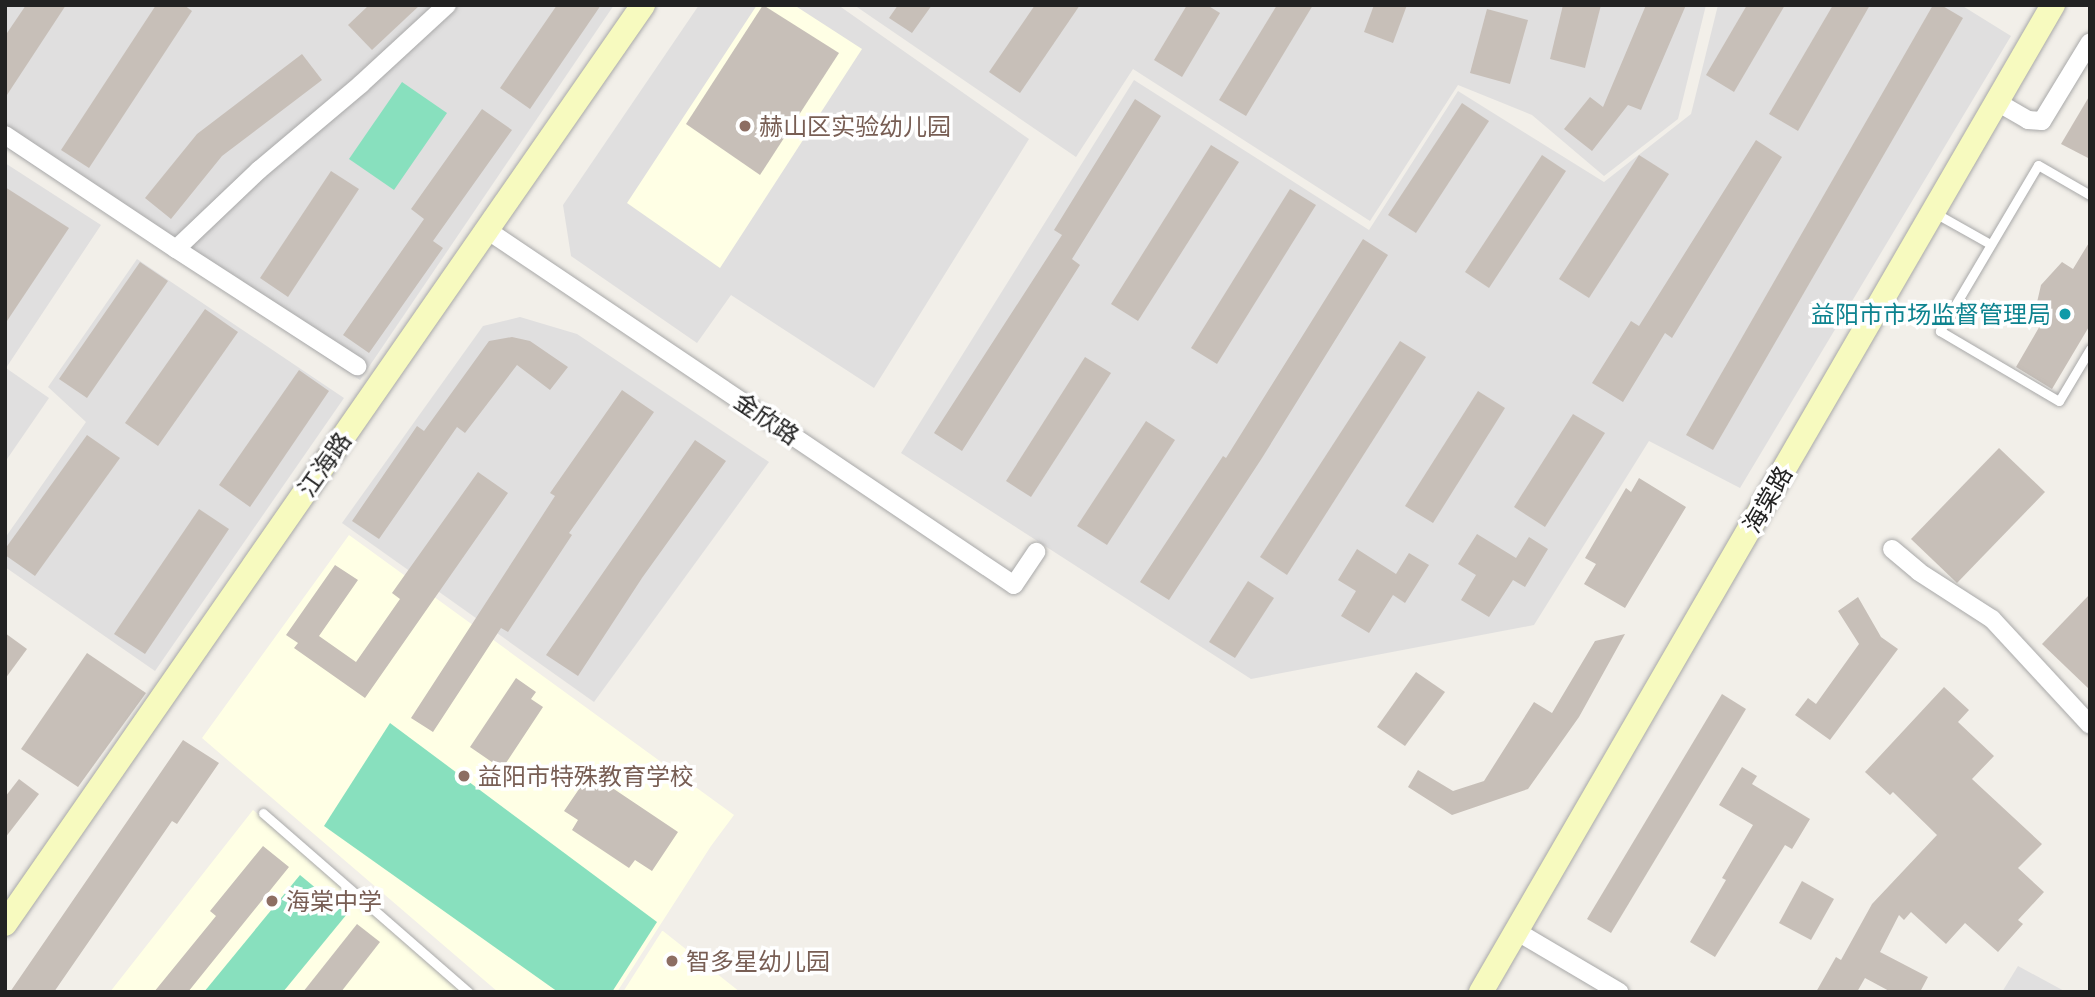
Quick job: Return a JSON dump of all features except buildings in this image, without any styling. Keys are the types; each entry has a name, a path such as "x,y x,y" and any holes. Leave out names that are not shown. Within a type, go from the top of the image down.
{"street":[{"path":"176,248 258,170 361,84 447,5"},
{"name":"江海路","path":"5,924 643,5"},
{"name":"海棠路","path":"1480,992 2053,5"},
{"path":"1997,102 2028,120 2042,121 2090,42"},
{"path":"5,135 356,366"},
{"name":"金欣路","path":"487,230 1014,584 1036,552"},
{"path":"1892,549 1919,572 1992,619 2090,725"},
{"path":"1516,931 1619,992"}],"lane":[{"path":"2090,195 2038,166 1940,331 2059,401 2090,349"},
{"path":"1934,212 1990,244"},
{"path":"263,813 468,992"}],"shaded area":[{"path":"5,5 614,5 360,380 5,147"},
{"path":"699,5 838,5 1029,139 874,388 731,295 697,343 571,256 563,205"},
{"name":"赫山区实验幼儿园","path":"757,5 794,5 862,49 720,268 627,203"},
{"path":"854,5 1706,5 1678,119 1604,176 1532,115 1458,85 1370,221 1133,69 1076,157"},
{"path":"1718,5 1961,5 2011,36 1740,488 1649,441 1534,625 1251,679 901,453 1134,80 1369,230 1458,91 1604,182 1691,114"},
{"path":"5,163 101,225 6,368 49,398 5,462"},
{"path":"137,259 344,398 155,671 5,567 5,538 86,422 48,387"},
{"path":"520,317 577,334 769,462 594,702 342,523 483,326"},
{"name":"益阳市特殊教育学校","path":"349,535 734,815 617,992 498,992 202,738"},
{"name":"海棠中学","path":"253,810 471,992 110,992"},
{"name":"智多星幼儿园","path":"663,931 740,992 623,992"},
{"path":"2018,966 2066,992 2002,992"}],"green space":[{"path":"402,82 447,113 394,190 349,159"},
{"path":"390,723 657,922 612,992 558,992 324,826"},
{"path":"300,875 347,914 283,992 204,992"}],"place":[{"name":"赫山区实验幼儿园","path":"745,126"},
{"name":"益阳市市场监督管理局","path":"2065,314"},
{"name":"益阳市特殊教育学校","path":"464,776"},
{"name":"海棠中学","path":"272,901"},
{"name":"智多星幼儿园","path":"672,961"}]}
